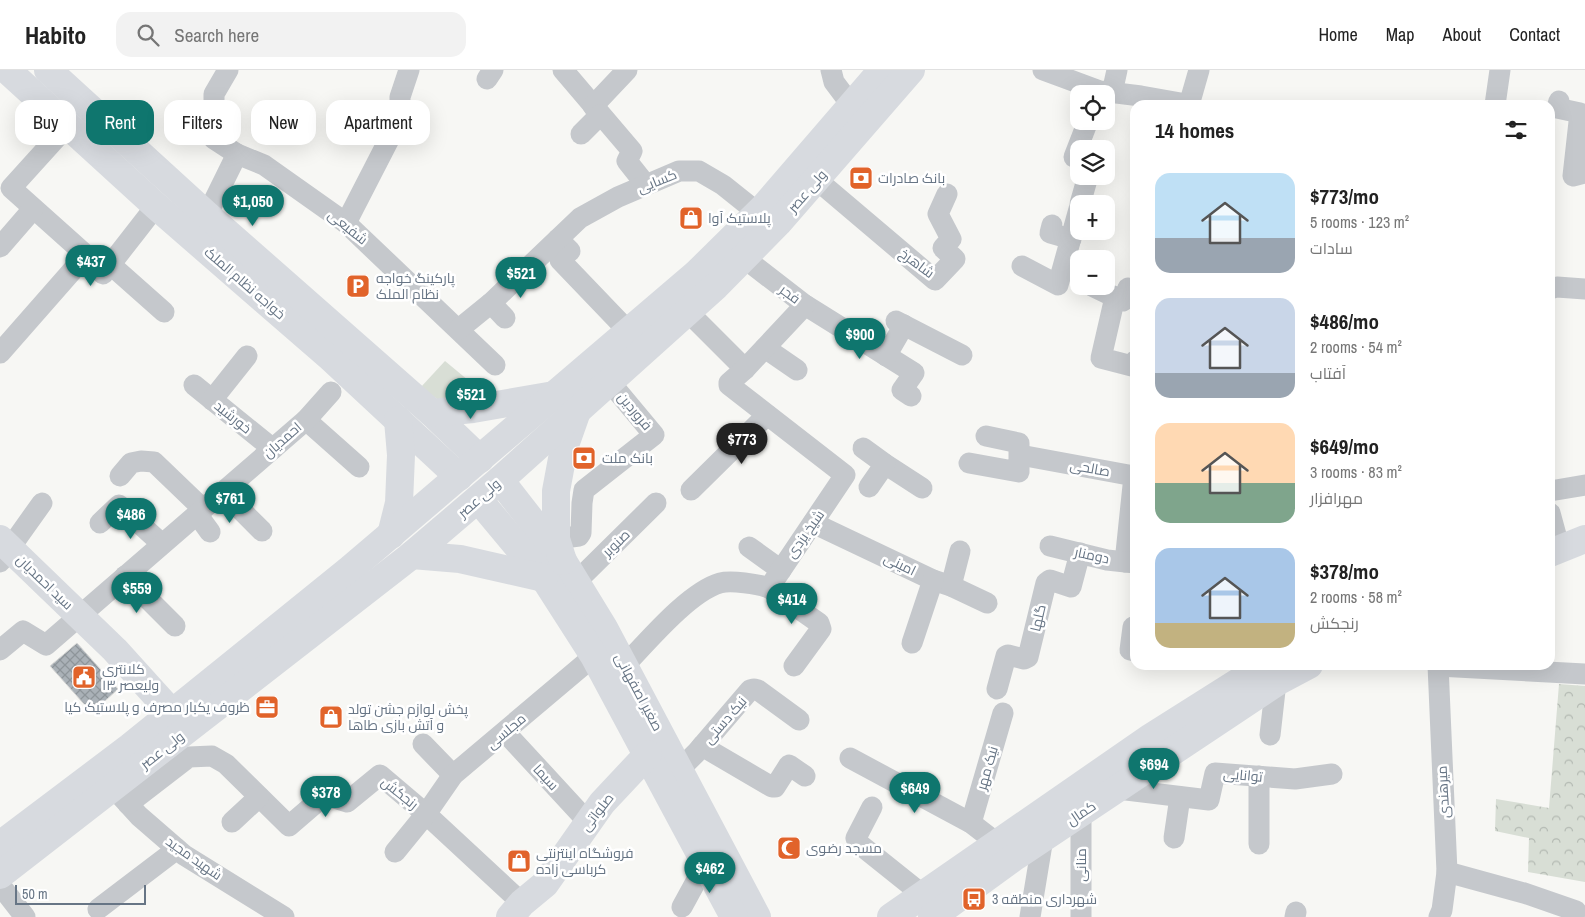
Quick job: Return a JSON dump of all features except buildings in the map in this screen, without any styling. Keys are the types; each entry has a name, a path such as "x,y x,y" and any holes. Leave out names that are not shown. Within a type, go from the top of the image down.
{"main road":[{"name":"خواجه نظام الملک","path":"7,70 41,100"},
{"name":"خواجه نظام الملک","path":"48,70 207,215 432,413 500,480"},
{"name":"ولی عصر","path":"0,845 172,713 391,535 696,274 758,213 882,70"},
{"name":"ولی عصر","path":"0,875 121,796 500,480 688,312 744,258 817,180 912,70"},
{"name":"خواجه نظام الملک","path":"76,132 156,206 331,358 459,478 478,499"},
{"path":"432,413 474,409 554,395"},
{"path":"412,555 560,565 556,491 564,448 576,411"},
{"path":"391,535 399,503 400,455 398,420"},
{"name":"صغیر اصفهانی","path":"500,480 560,565 625,665 756,917"},
{"name":"صغیر اصفهانی","path":"478,499 560,565 594,656 734,917"},
{"path":"1555,533 1585,524"},
{"path":"1555,535 1585,540"},
{"name":"سید احمدیان","path":"4,550 80,616 115,650 172,713"},
{"name":"کمال","path":"938,910 997,843 1151,737 1259,675 1284,670"},
{"name":"کمال","path":"891,917 938,910 1118,788 1259,675"},
{"name":"صلواتی","path":"516,910 545,884 602,803 648,754"}],"street":[{"name":"شفیعی","path":"228,70 214,94 214,139 237,154 264,165 346,223 495,365"},
{"path":"346,223 400,118 400,97 409,70"},
{"path":"563,70 632,151 627,161 646,185"},
{"path":"581,134 596,110 627,70"},
{"path":"1043,70 1083,85"},
{"path":"1109,85 1117,70"},
{"path":"1191,100 1199,70"},
{"path":"1496,100 1500,70"},
{"path":"832,76 852,106"},
{"path":"1115,94 1163,100"},
{"path":"1558,100 1557,108 1580,113 1579,175"},
{"path":"45,145 11,188 86,256 103,274 156,206"},
{"path":"207,215 237,154"},
{"name":"کسایی","path":"459,329 498,311 558,239 580,218 618,197 679,171 699,171 723,186 758,213"},
{"name":"شاهرخ","path":"817,180 935,280 955,259 944,248 951,239 938,214 947,194"},
{"path":"0,248 33,209"},
{"path":"1052,225 1050,233 1070,239"},
{"path":"558,239 570,251 560,260 629,332"},
{"path":"0,353 86,256"},
{"name":"فجر","path":"744,258 806,305 914,373 902,390 911,396"},
{"path":"111,265 164,312"},
{"path":"1022,266 1058,285 1070,276"},
{"path":"1555,287 1585,289"},
{"path":"1125,294 1101,358 1130,365"},
{"path":"806,305 745,369 729,383 731,388 845,475"},
{"path":"688,312 745,369"},
{"path":"886,356 900,323 962,355"},
{"path":"765,348 797,370"},
{"path":"212,400 247,356"},
{"name":"فروردین","path":"560,565 581,533 584,490 654,435 610,381"},
{"name":"خورشید","path":"194,385 273,448"},
{"name":"احمدیان","path":"0,650 23,631 46,645 306,420 331,392"},
{"path":"691,490 767,415"},
{"path":"306,420 359,467"},
{"path":"969,463 1018,472 1019,443 986,436"},
{"name":"شیخ یزدی","path":"769,588 865,443 885,464"},
{"name":"صالحی","path":"1020,455 1130,475"},
{"path":"120,476 131,463 141,461 154,462 200,511 210,532"},
{"path":"869,487 885,464 922,488"},
{"path":"1555,490 1585,485"},
{"path":"223,492 262,531"},
{"path":"4,550 42,502"},
{"name":"صنوبر","path":"560,565 656,503"},
{"path":"100,523 119,505 162,544"},
{"name":"امینی","path":"813,523 987,603"},
{"name":"دومنار","path":"1050,546 1107,560 1130,562"},
{"path":"749,547 781,570"},
{"path":"912,643 960,551"},
{"name":"گلها","path":"997,689 1006,656 1024,659 1028,657 1046,583 1050,580 1071,587 1080,553"},
{"path":"125,576 175,626"},
{"path":"625,665 686,603 721,582 756,584 769,588 819,623 820,629 794,666"},
{"name":"مجلسی","path":"395,852 426,814 453,775 594,656"},
{"name":"میرهندی","path":"1438,670 1447,872 1442,910 1439,917"},
{"path":"1512,670 1585,674"},
{"path":"1259,675 1270,734"},
{"name":"نیک دستی","path":"679,770 750,690 758,690 798,720"},
{"name":"نیک مهر","path":"971,823 1003,713"},
{"name":"سیما","path":"505,732 588,822"},
{"path":"423,744 453,775"},
{"path":"702,746 772,787 775,787 788,765 804,776"},
{"name":"رنجکش","path":"121,796 189,757 212,756 226,764 288,826 325,795 347,802 380,775 426,814 516,910"},
{"path":"850,758 971,823 997,843"},
{"name":"توانایی","path":"1118,788 1209,800 1215,773 1294,779 1332,774"},
{"path":"1259,776 1259,844"},
{"name":"شهید مجید","path":"121,796 184,855 276,915"},
{"path":"1174,838 1180,796"},
{"path":"232,822 259,797"},
{"path":"872,807 856,838 858,843 938,910"},
{"name":"منانی","path":"1081,812 1081,917"},
{"path":"1030,917 1043,838"},
{"path":"98,909 177,849"},
{"path":"682,907 706,863"},
{"path":"1447,872 1524,893 1576,911"},
{"path":"0,885 25,917"}],"green space":[{"path":"445,361 486,395 445,405 421,387"},
{"path":"1559,684 1585,686 1585,882 1528,872 1529,838 1495,831 1496,799 1549,808"}],"place":[{"name":"بانک صادرات","path":"861,178"},
{"name":"پلاستیک آوا","path":"691,218"},
{"name":"پارکینگ خواجه نظام الملک","path":"358,286"},
{"name":"بانک ملت","path":"584,458"},
{"name":"کلانتری ۱۳ ولیعصر","path":"84,677"},
{"name":"ظروف یکبار مصرف و پلاستیک کیا","path":"267,707"},
{"name":"پخش لوازم جشن تولد و آتش بازی طاها","path":"331,717"},
{"name":"مسجد رضوی","path":"789,848"},
{"name":"فروشگاه اینترنتی کرباسی زاده","path":"519,861"},
{"name":"شهرداری منطقه 3","path":"974,899"}]}
